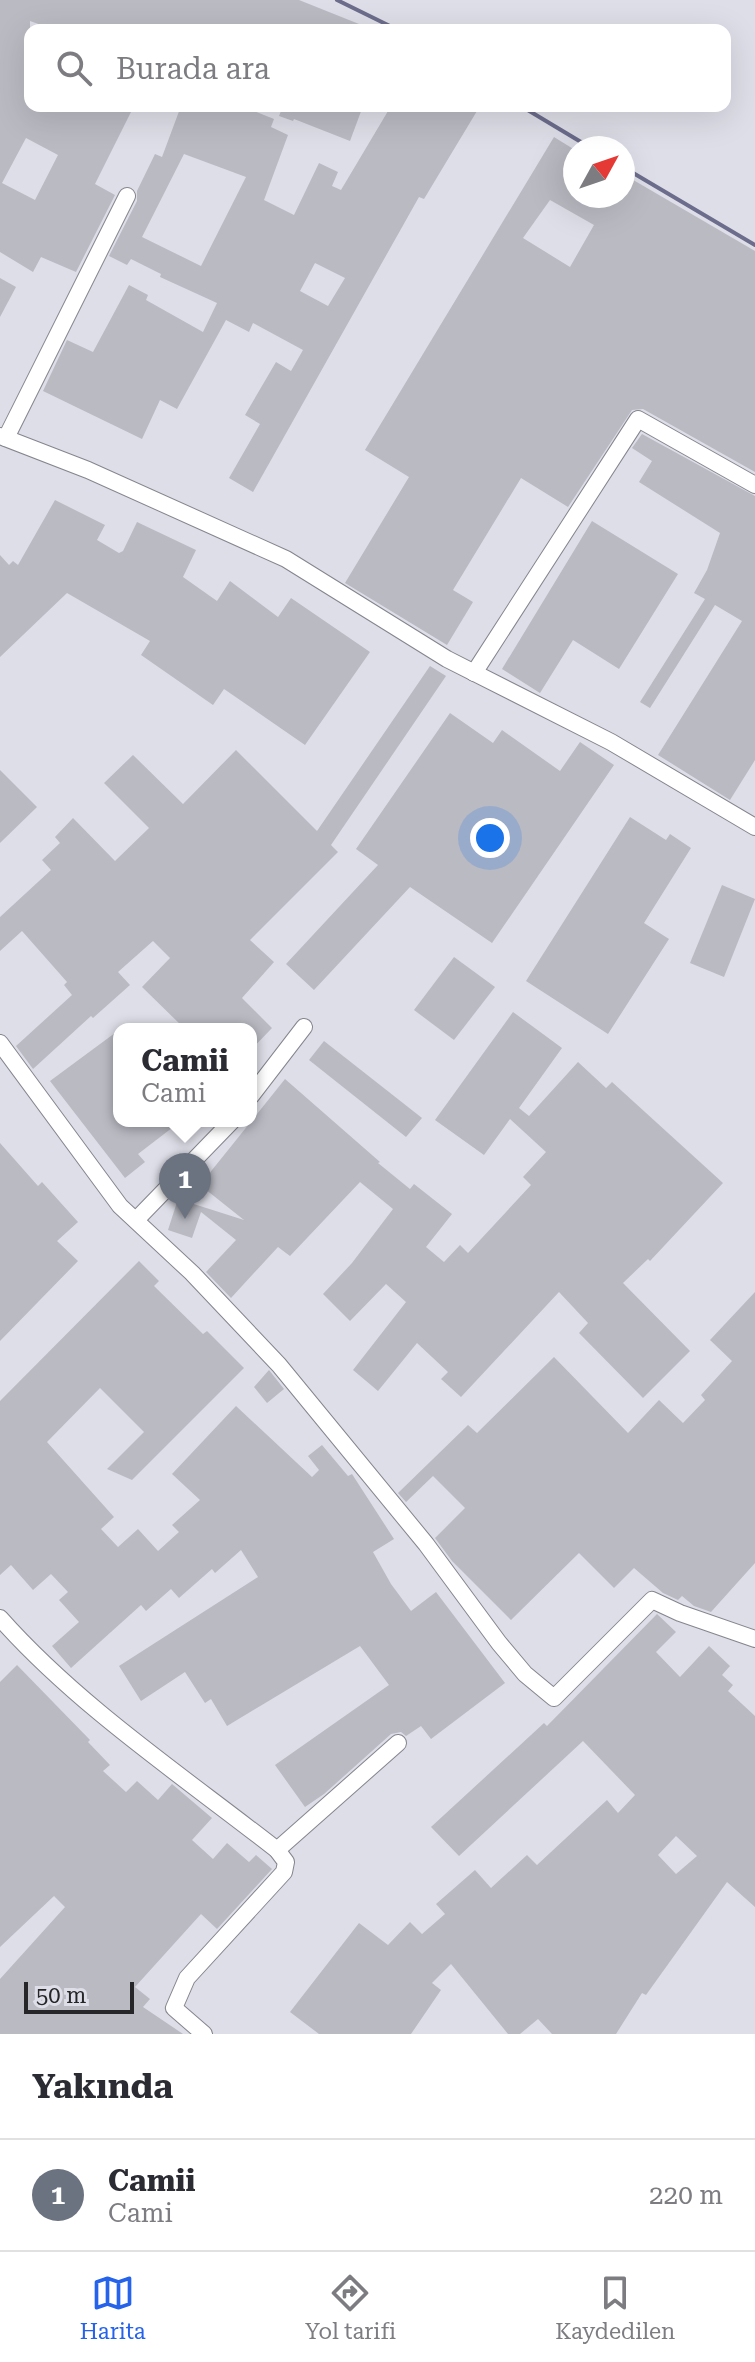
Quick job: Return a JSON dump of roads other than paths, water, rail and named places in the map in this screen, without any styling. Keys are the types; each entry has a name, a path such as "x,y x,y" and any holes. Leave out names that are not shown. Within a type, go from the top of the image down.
{"street":[{"path":"127,196 3,437 88,470 286,559 447,659 611,742 755,827"},
{"path":"474,673 638,419 755,485"},
{"path":"257,1088 304,1027"},
{"path":"0,1043 120,1206 192,1273 279,1365 426,1544 499,1643 545,1692 554,1698 652,1600 755,1639"},
{"path":"136,1220 226,1127"},
{"path":"0,1618 34,1656 277,1850 286,1862 284,1872 187,1978 174,2008 204,2034"},
{"path":"277,1850 398,1743"}],"waterway":[{"path":"337,0 386,24"},
{"path":"531,112 571,136"},
{"path":"635,174 755,245"}],"place":[{"name":"Camii","path":"185,1219"}]}
